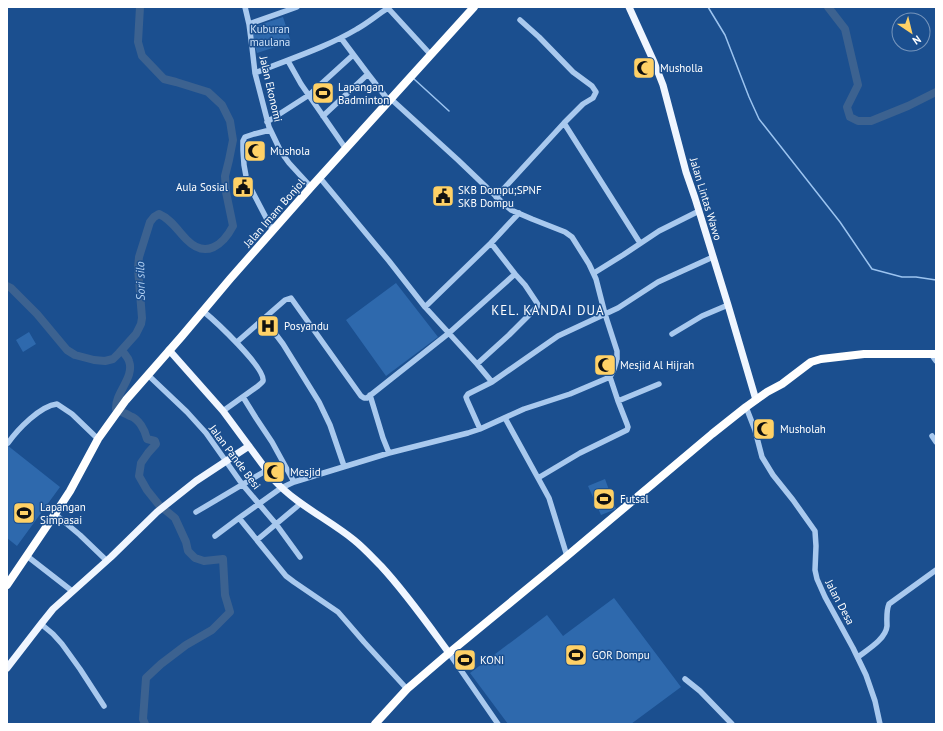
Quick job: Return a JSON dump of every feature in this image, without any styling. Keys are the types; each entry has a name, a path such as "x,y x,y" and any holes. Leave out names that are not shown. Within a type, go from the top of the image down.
{"highway":[{"name":"Jalan Imam Bonjol","path":"7,585 70,490 98,439 126,400 311,187 474,7"},
{"path":"375,724 407,689 449,653 712,434 758,399 786,387 817,362 826,358 864,354 933,354"}],"main road":[{"name":"Jalan Lintas Wawo","path":"629,7 663,85 686,172 758,399"},
{"path":"169,350 223,411 281,488 300,504 354,540 369,553 403,591 449,653"},
{"path":"7,668 53,609 157,512 196,481 249,446"}],"street":[{"name":"Jalan Ekonomi","path":"245,7 249,24 255,73 267,122 281,152 311,187"},
{"path":"249,24 297,7"},
{"path":"255,73 288,61 341,38 358,29 387,7 431,55"},
{"path":"496,198 564,123 583,104 593,98 596,92 592,86 573,72 548,45 520,20"},
{"path":"215,536 281,488 294,482 389,453 480,429 524,409 570,394 610,377 614,369 617,351 605,314 600,290 594,273 572,237 565,232 511,210 496,198 458,160 390,100 341,38"},
{"path":"267,122 309,95 353,55"},
{"path":"288,61 346,149"},
{"path":"323,116 368,74"},
{"path":"564,123 640,243"},
{"path":"270,130 245,137 243,141 243,150 244,165 250,185 273,231"},
{"path":"320,178 425,307 492,382"},
{"path":"594,273 659,231 699,211"},
{"path":"425,307 491,243 519,213"},
{"path":"477,364 509,335 538,305 525,285 491,243"},
{"path":"480,429 467,400 467,396 492,382 558,336 627,303 658,282 713,257"},
{"path":"236,342 285,300 292,298 361,396 365,398 449,333 515,274"},
{"path":"672,334 706,314 728,305"},
{"path":"203,311 236,342 255,365 263,381 223,411"},
{"path":"263,320 283,344 322,408 330,425 344,466"},
{"path":"933,354 936,361"},
{"name":"Jalan Pande Besi","path":"148,375 200,426 242,484 276,524 300,557"},
{"path":"538,478 580,453 628,430 610,377"},
{"path":"618,401 659,384"},
{"path":"370,395 389,453"},
{"path":"243,397 272,442 294,482"},
{"path":"8,443 21,427 37,414 50,406 57,404 67,410 98,439"},
{"name":"Jalan Desa","path":"746,407 755,430 762,457 773,475 815,531 815,570 817,579 866,675 873,694 880,724"},
{"path":"505,418 549,498 567,556"},
{"path":"932,436 936,442"},
{"path":"196,512 267,470"},
{"path":"257,540 300,504"},
{"path":"55,514 106,560"},
{"path":"239,518 286,576 338,612 407,689"},
{"path":"27,556 72,591"},
{"path":"858,657 885,634 887,609 889,604 936,570"},
{"path":"41,624 62,644 104,706"},
{"path":"449,653 498,724"},
{"path":"685,679 700,691 732,724"}],"green space":[{"name":"Kuburan maulana","path":"283,17 291,42 257,53 250,28"},
{"path":"396,283 438,337 386,376 346,320"},
{"path":"29,332 36,344 23,352 16,340"},
{"name":"Lapangan Simpasai","path":"7,445 60,487 17,546 7,538"},
{"path":"605,479 616,509 601,515 588,486"},
{"name":"GOR Dompu","path":"614,598 681,687 631,724 508,724 470,673 547,615 563,636"}],"waterway":[{"name":"Sori silo","path":"7,286 11,288 37,314 67,350 75,355 94,360 105,361 113,359 136,334 141,324 142,318 138,268 139,257 150,222 154,217 159,214 163,216 171,222 194,246 207,249 219,244 233,226 226,192 225,176 233,140 230,121 222,105 208,92 164,79 142,56 138,42 140,7"},
{"path":"708,7 725,35 759,119 840,222 872,269 902,277 916,277 936,280"},
{"path":"828,7 845,29 858,85 847,107 850,117 858,121 871,121 908,106 936,92"},
{"path":"414,79 449,111"},
{"path":"122,350 130,367 127,379 118,397 116,409 133,417 139,422 147,439 155,441 156,444 141,463 139,476 147,490 159,505 175,518 186,542 188,551 195,558 204,561 223,559 225,595 230,612 212,630 186,645 161,664 146,678 143,719 145,724"}],"place":[{"name":"Musholla","path":"644,68"},
{"name":"Lapangan Badminton","path":"323,93"},
{"name":"Mushola","path":"255,151"},
{"name":"Aula Sosial","path":"243,187"},
{"name":"SKB Dompu;SPNF SKB Dompu","path":"443,196"},
{"name":"Posyandu","path":"268,326"},
{"name":"Mesjid Al Hijrah","path":"605,365"},
{"name":"Musholah","path":"764,429"},
{"name":"Mesjid","path":"274,472"},
{"name":"Futsal","path":"604,499"},
{"name":"Lapangan Simpasai","path":"24,513"},
{"name":"GOR Dompu","path":"576,655"},
{"name":"KONI","path":"465,660"}],"district":[{"name":"KEL. KANDAI DUA","path":"548,310"}]}
